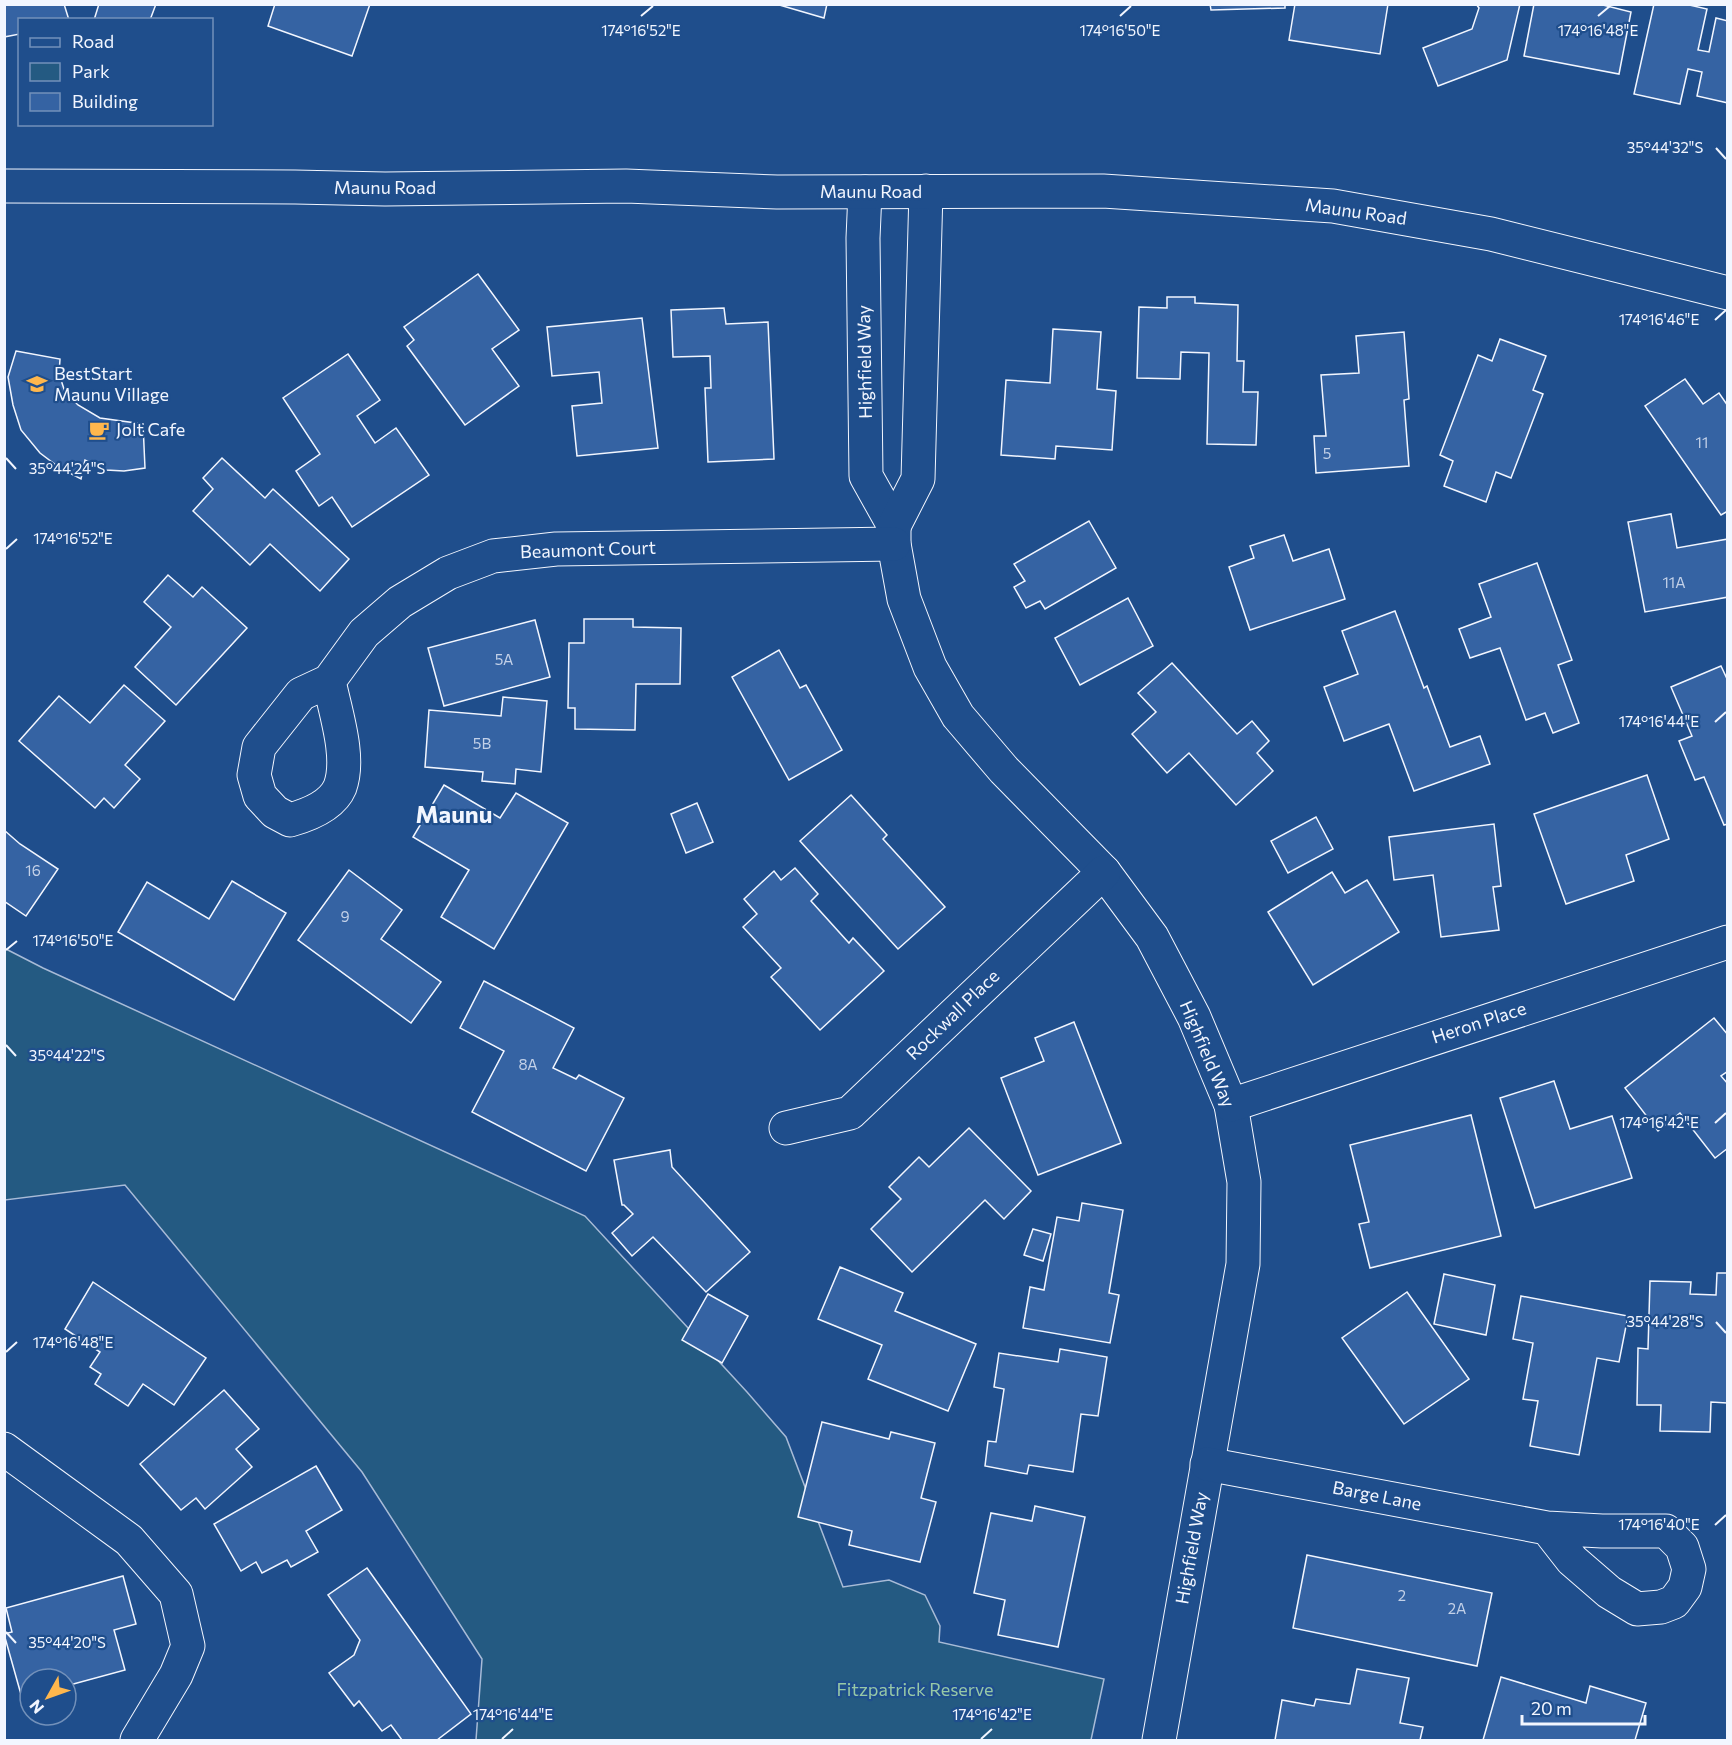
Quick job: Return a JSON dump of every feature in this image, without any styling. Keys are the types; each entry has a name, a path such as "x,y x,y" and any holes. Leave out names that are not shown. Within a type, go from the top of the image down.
{"street":[{"name":"Maunu Road","path":"4,186 386,189 626,186 777,192 1103,191 1334,206 1491,234 1728,293"},
{"path":"894,535 918,479 926,191"},
{"name":"Highfield Way","path":"865,192 863,238 866,476 894,535 904,599 930,667 958,716 1004,770 1104,872 1152,937 1194,1017 1231,1105 1244,1182 1243,1264 1159,1740"},
{"name":"Beaumont Court","path":"329,681 364,633 400,602 448,573 493,556 556,549 894,535"},
{"name":"Rockwall Place","path":"786,1128 850,1113 1104,872"},
{"name":"Heron Place","path":"1231,1105 1728,942"},
{"path":"4,1449 129,1540 176,1594 188,1646 176,1675 137,1740"},
{"name":"Barge Lane","path":"1207,1464 1547,1528"}],"green space":[{"name":"Fitzpatrick Reserve","path":"4,948 43,968 585,1216 786,1437 843,1587 889,1580 925,1595 940,1626 939,1642 1104,1679 1091,1740 476,1740 482,1659 362,1472 125,1185 5,1200"}],"building":[{"path":"4,4 64,4 68,18 18,18 18,34 4,37"},
{"path":"99,4 156,4 151,18 95,18"},
{"path":"275,4 370,4 352,56 268,26"},
{"path":"776,4 827,4 824,18"},
{"path":"1210,4 1285,4 1285,8 1211,10"},
{"path":"1295,4 1388,4 1380,54 1289,40"},
{"path":"1476,4 1520,4 1507,60 1438,86 1423,48 1472,29 1479,8"},
{"path":"1534,4 1599,4 1631,12 1619,74 1524,56"},
{"path":"1654,4 1685,4 1707,9 1698,50 1709,52 1716,18 1728,21 1728,103 1697,96 1702,72 1688,69 1680,104 1634,94"},
{"path":"478,274 519,330 492,349 519,386 465,425 407,346 414,340 404,327"},
{"path":"1167,297 1195,297 1195,303 1238,305 1237,361 1244,361 1243,392 1258,392 1256,445 1207,444 1209,353 1181,352 1180,379 1137,378 1139,307 1167,308"},
{"path":"724,308 726,324 768,322 774,459 708,462 705,388 711,388 710,356 673,357 671,310"},
{"path":"642,318 658,448 577,456 572,406 602,403 599,372 552,376 547,327"},
{"path":"1053,329 1101,332 1097,389 1116,391 1112,450 1056,446 1055,459 1001,455 1006,380 1050,383"},
{"path":"1404,332 1409,399 1404,400 1409,466 1316,473 1314,436 1326,436 1321,375 1359,373 1356,336"},
{"path":"1500,339 1546,356 1533,390 1543,394 1511,478 1496,472 1486,502 1444,486 1453,461 1440,455 1478,355 1492,361"},
{"path":"16,351 60,359 59,374 65,392 78,405 100,418 143,424 145,468 124,471 106,470 85,460 81,479 60,468 40,453 21,430 13,405 8,377"},
{"path":"348,354 380,400 357,416 375,443 396,428 429,475 352,527 332,497 319,506 296,471 320,454 283,398"},
{"path":"1685,379 1703,404 1719,393 1728,406 1728,511 1721,515 1645,406"},
{"path":"222,458 265,498 273,489 349,559 320,591 270,544 250,565 193,511 213,489 203,478"},
{"path":"1671,514 1677,548 1728,539 1728,597 1645,612 1628,522"},
{"path":"1089,521 1116,568 1045,609 1040,601 1026,608 1014,587 1025,581 1014,564"},
{"path":"1284,535 1293,561 1329,549 1345,599 1250,630 1229,567 1254,558 1250,546"},
{"path":"1537,563 1572,660 1558,665 1579,723 1553,733 1545,713 1526,720 1500,648 1470,658 1459,629 1491,617 1479,584"},
{"path":"168,575 193,597 202,587 247,628 176,705 135,667 171,627 144,602"},
{"path":"1128,598 1153,646 1080,685 1055,638"},
{"path":"1395,611 1424,688 1427,686 1450,747 1480,736 1490,764 1414,791 1389,724 1344,741 1324,687 1358,674 1342,631"},
{"path":"584,619 633,619 633,627 681,628 680,684 636,684 635,730 575,729 575,708 568,708 569,643 584,643"},
{"path":"535,620 550,677 444,706 428,648"},
{"path":"779,650 800,688 806,685 842,750 789,780 732,677"},
{"path":"1172,663 1237,734 1252,721 1269,741 1257,753 1273,771 1236,805 1189,753 1167,773 1132,734 1156,712 1138,693"},
{"path":"1721,666 1728,681 1728,824 1724,825 1704,777 1695,780 1679,741 1692,736 1671,687"},
{"path":"124,685 165,721 125,765 140,779 114,808 104,798 95,808 19,741 59,696 90,723"},
{"path":"503,697 547,701 541,772 516,769 515,784 482,781 483,772 425,767 429,710 501,716"},
{"path":"1647,775 1669,839 1626,855 1634,881 1566,904 1534,814"},
{"path":"444,785 500,818 516,793 568,823 494,949 441,917 469,870 413,837"},
{"path":"851,795 887,835 883,839 945,907 898,949 800,841"},
{"path":"697,803 713,842 686,853 671,814"},
{"path":"1316,817 1333,849 1288,873 1271,841"},
{"path":"1494,824 1501,886 1493,887 1499,930 1441,937 1433,875 1394,880 1389,837"},
{"path":"4,830 20,844 58,869 26,916 4,901"},
{"path":"795,868 818,894 811,901 849,943 853,938 884,971 820,1030 771,977 781,968 743,927 757,914 744,899 774,871 781,880"},
{"path":"349,870 402,910 381,939 441,982 411,1023 298,940"},
{"path":"1332,872 1345,893 1367,880 1399,932 1313,985 1268,912"},
{"path":"232,881 286,913 234,1000 118,932 147,882 209,919"},
{"path":"484,981 574,1028 553,1068 576,1079 579,1075 624,1098 586,1171 472,1112 504,1051 460,1028"},
{"path":"1714,1018 1728,1035 1728,1071 1721,1076 1728,1084 1728,1148 1715,1158 1680,1113 1658,1131 1625,1088"},
{"path":"1074,1022 1121,1143 1038,1175 1001,1078 1044,1061 1035,1038"},
{"path":"1554,1081 1570,1129 1612,1116 1632,1178 1535,1208 1500,1098"},
{"path":"1471,1115 1501,1236 1370,1268 1359,1224 1369,1222 1350,1145"},
{"path":"969,1128 1031,1191 1004,1219 985,1200 912,1272 871,1229 901,1199 889,1187 919,1157 929,1167"},
{"path":"670,1150 672,1167 750,1252 706,1292 653,1237 632,1256 612,1233 633,1214 622,1205 614,1160"},
{"path":"1082,1203 1123,1210 1109,1293 1119,1295 1110,1343 1023,1328 1030,1287 1044,1290 1057,1217 1079,1221"},
{"path":"1033,1229 1051,1234 1043,1261 1024,1255"},
{"path":"840,1267 903,1293 895,1311 976,1344 948,1411 868,1379 882,1345 818,1319"},
{"path":"1717,1273 1728,1273 1727,1403 1711,1402 1710,1432 1660,1431 1661,1405 1637,1405 1638,1348 1648,1349 1650,1281 1691,1282 1690,1294 1716,1295"},
{"path":"1444,1274 1495,1285 1486,1335 1434,1324"},
{"path":"93,1282 206,1358 174,1405 143,1384 128,1406 95,1384 101,1374 90,1367 100,1352 65,1329"},
{"path":"1407,1292 1469,1379 1404,1424 1342,1338"},
{"path":"708,1294 748,1316 722,1363 682,1340"},
{"path":"1521,1296 1628,1316 1619,1362 1597,1358 1579,1455 1530,1446 1538,1401 1523,1399 1533,1343 1513,1339"},
{"path":"1060,1349 1107,1357 1098,1416 1081,1414 1073,1472 1029,1465 1027,1474 985,1466 988,1441 996,1442 1004,1389 994,1387 999,1353 1058,1362"},
{"path":"224,1390 259,1429 236,1449 252,1467 205,1509 196,1498 181,1510 140,1464"},
{"path":"822,1422 889,1439 891,1432 935,1443 921,1498 936,1502 920,1562 849,1545 852,1531 798,1517"},
{"path":"316,1466 342,1510 306,1531 318,1552 291,1567 287,1560 262,1573 256,1562 241,1571 214,1524"},
{"path":"1035,1506 1085,1517 1058,1647 998,1635 1005,1600 974,1593 991,1513 1032,1521"},
{"path":"1307,1555 1492,1593 1477,1666 1293,1628"},
{"path":"367,1568 471,1714 437,1740 402,1740 391,1725 382,1731 359,1701 354,1706 329,1673 354,1655 360,1640 328,1595"},
{"path":"123,1576 136,1624 114,1630 125,1670 78,1683 78,1667 18,1667 18,1684 4,1634 12,1632 6,1608"},
{"path":"1357,1669 1409,1678 1400,1723 1423,1727 1420,1740 1275,1740 1282,1700 1314,1706 1316,1699 1350,1704"},
{"path":"1501,1677 1586,1703 1590,1686 1646,1703 1635,1740 1483,1740"}],"place":[{"name":"BestStart Maunu Village","path":"37,384"},
{"name":"Jolt Cafe","path":"99,430"}],"district":[{"name":"Maunu","path":"454,815"}]}
